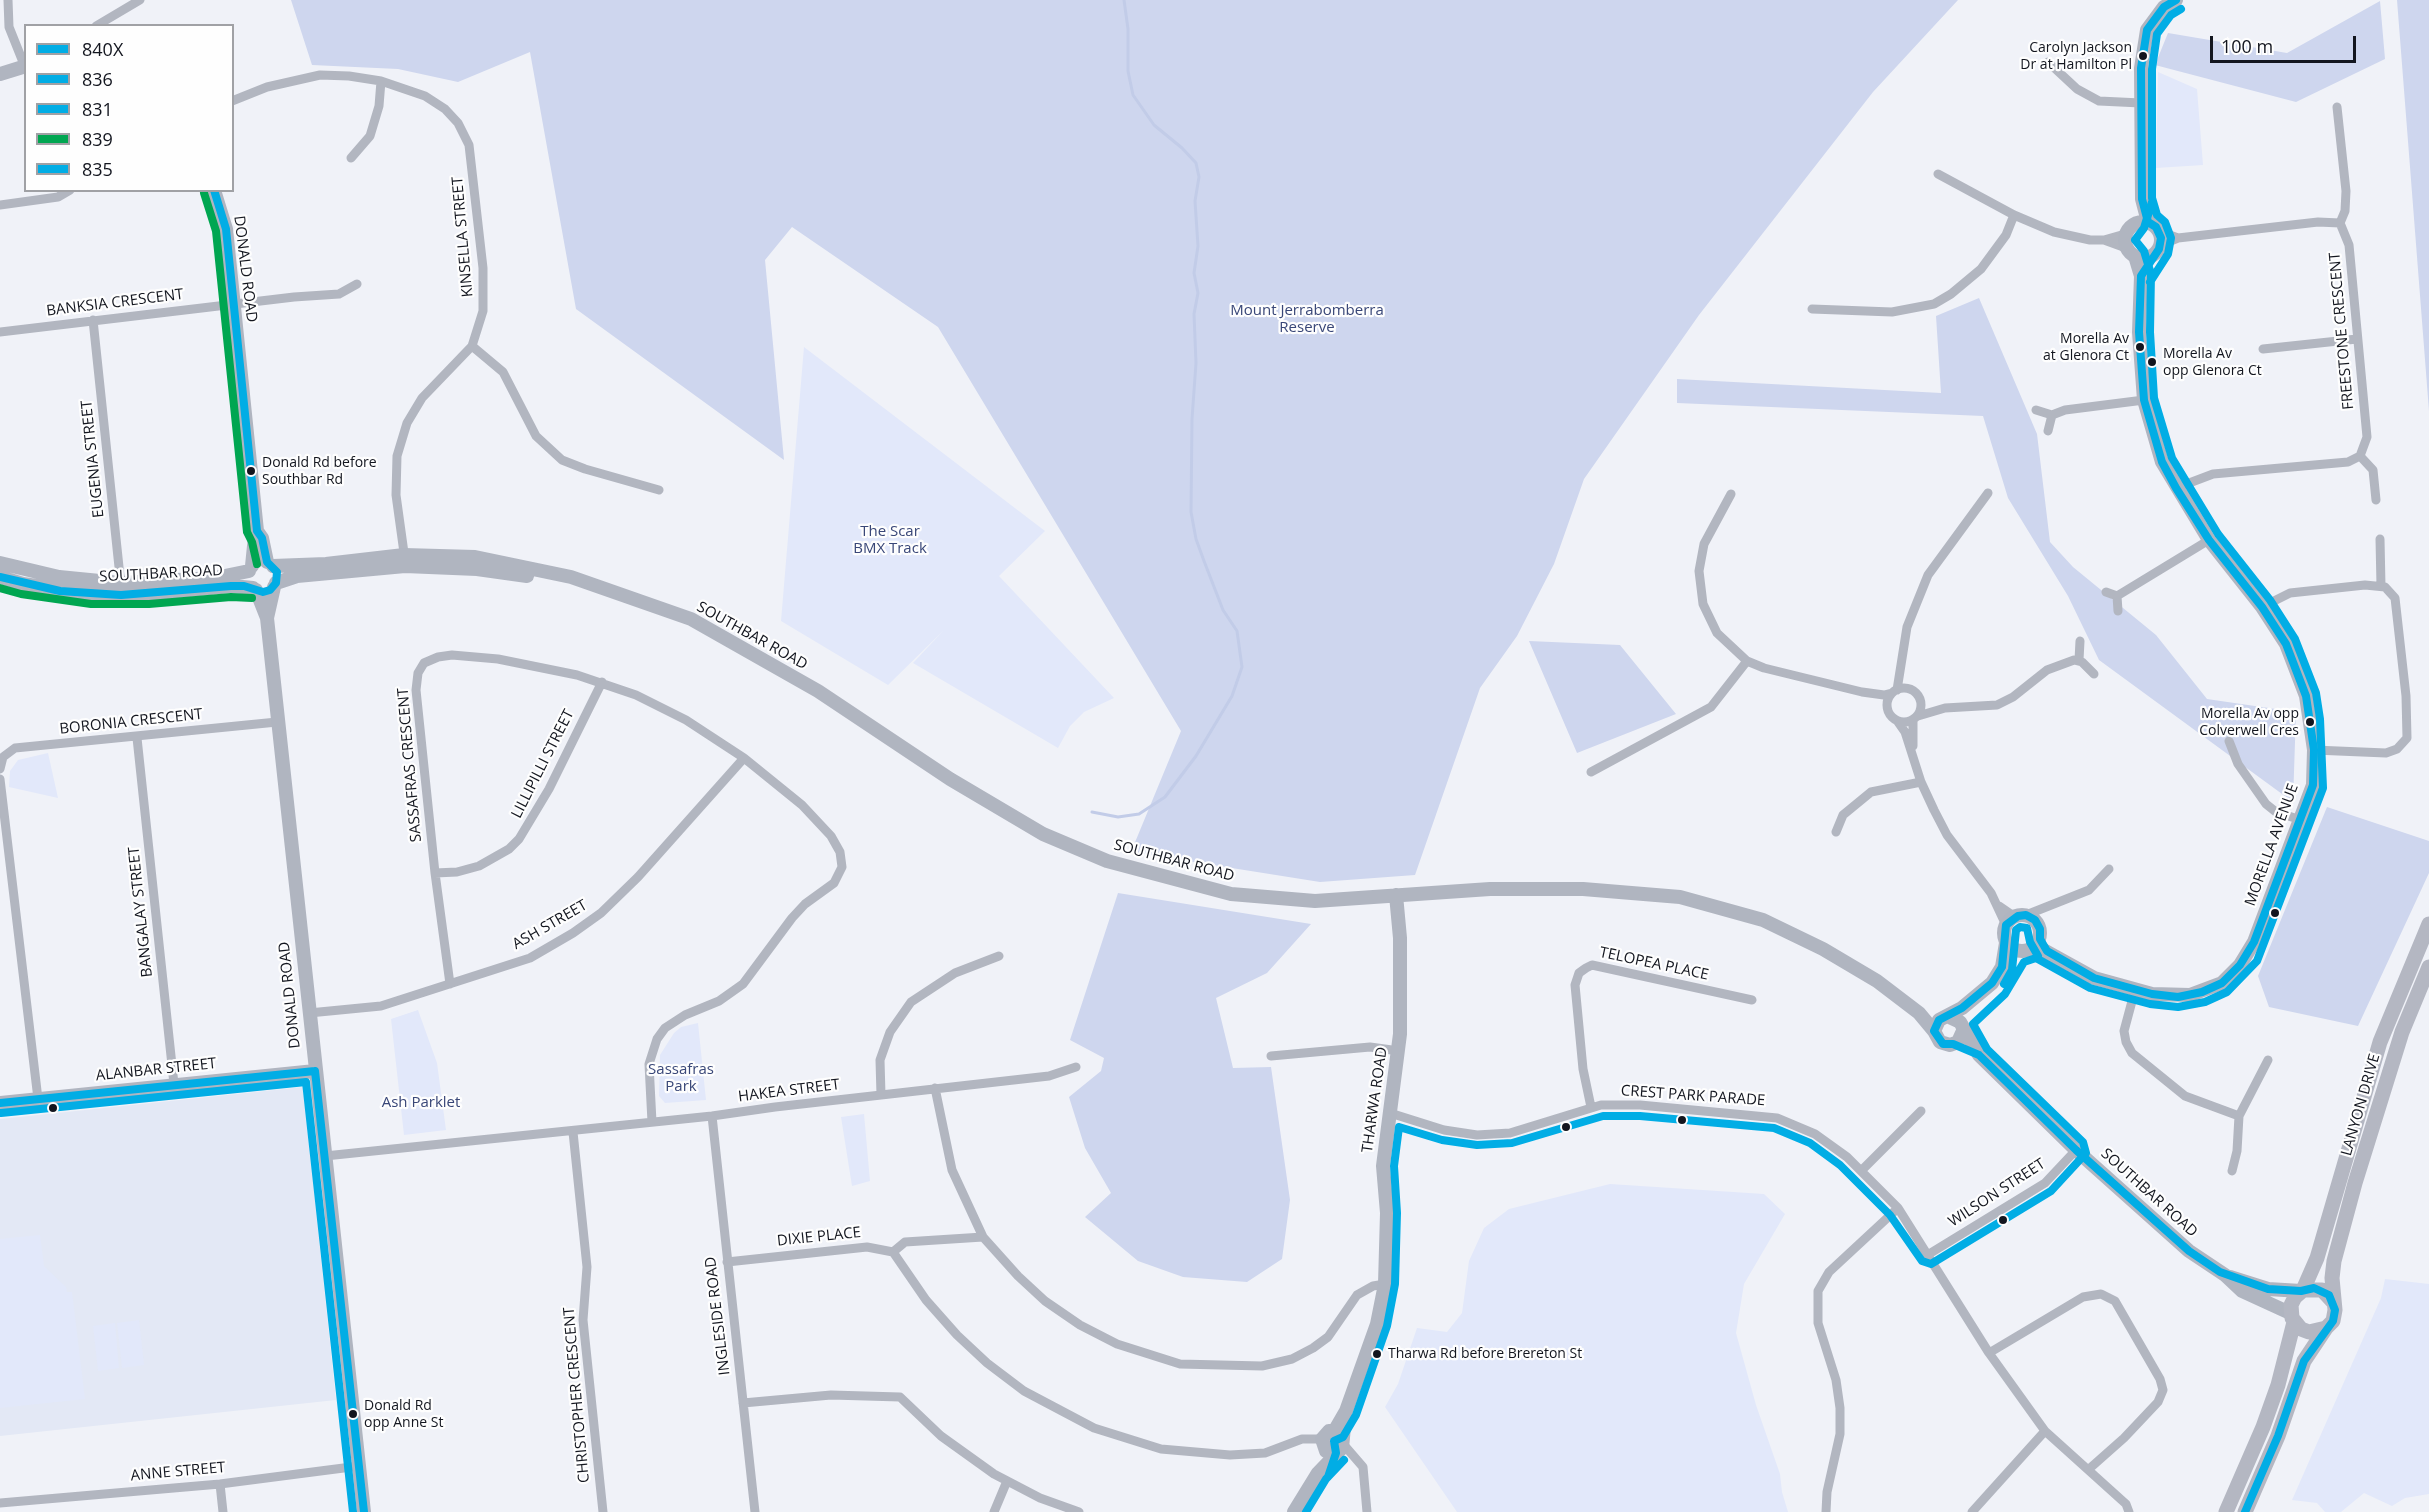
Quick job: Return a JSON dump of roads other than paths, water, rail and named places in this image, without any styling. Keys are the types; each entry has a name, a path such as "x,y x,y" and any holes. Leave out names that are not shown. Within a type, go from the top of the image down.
{"main road":[{"name":"LANYON DRIVE","path":"2302,1291 2317,1258 2380,1042 2429,925"},
{"name":"LANYON DRIVE","path":"2334,1303 2332,1278 2334,1261 2355,1183 2402,1032 2429,967"},
{"path":"2226,1512 2263,1427 2278,1385 2295,1297 2302,1291 2322,1290 2334,1303 2332,1320 2304,1361 2278,1436 2245,1512"},
{"path":"2292,1318 2309,1332 2326,1328"}],"street":[{"path":"8,0 9,27 24,64"},
{"path":"99,24 140,0"},
{"path":"2156,250 2147,225 2142,199 2141,68 2147,30 2163,7 2176,0"},
{"path":"2048,62 2077,89 2099,101 2141,103"},
{"path":"0,74 24,67"},
{"name":"KINSELLA STREET","path":"234,101 267,87 320,75 349,76 381,81 425,96 445,109 458,123 469,145 484,290 483,311 472,346 422,398 407,423 397,456 396,495 405,561"},
{"path":"351,158 370,136 379,106 381,81"},
{"path":"1938,174 2014,215 2054,232 2129,246 2144,258 2178,238 2318,222 2340,223 2345,211 2346,191 2337,107"},
{"path":"0,205 58,197 67,192"},
{"name":"DONALD ROAD","path":"215,192 226,228 257,531 250,568"},
{"path":"1812,309 1892,312 1934,304 1951,294 1981,269 2006,235 2014,215"},
{"name":"FREESTONE CRESCENT","path":"2340,223 2349,245 2367,437 2360,456"},
{"path":"2147,225 2178,238"},
{"path":"2129,246 2147,225"},
{"name":"MORELLA AVENUE","path":"2041,945 2069,966 2094,978 2136,990 2167,996 2190,995 2222,982 2240,965 2254,942 2313,785 2314,750 2306,696 2286,644 2262,607 2209,540 2162,462 2144,400 2139,332 2141,276 2129,246"},
{"name":"MORELLA AVENUE","path":"2141,276 2156,250"},
{"name":"BANKSIA CRESCENT","path":"0,332 339,294 357,284"},
{"name":"EUGENIA STREET","path":"93,320 121,589"},
{"path":"2263,349 2357,339"},
{"path":"472,346 503,372 536,436 562,460 659,490"},
{"path":"2036,410 2052,415 2065,410 2144,400"},
{"path":"2048,431 2052,415"},
{"path":"2176,488 2213,474 2340,463 2360,456 2373,470 2376,500"},
{"path":"1889,714 1887,703 1895,691 1903,663 1907,627 1928,574 1988,493"},
{"path":"1731,494 1704,544 1700,564 1700,591 1708,618 1717,633 1747,661 1862,692 1884,695 1895,691 1913,691"},
{"name":"DONALD ROAD","path":"257,531 262,538 270,564"},
{"path":"2380,539 2383,570 2381,586"},
{"path":"2116,596 2187,556 2209,540"},
{"name":"SOUTHBAR ROAD","path":"270,564 405,561 571,578 691,619 818,692 950,779 1043,834 1107,861 1231,894 1316,901 1490,889 1583,889 1680,897 1763,920 1822,949 1877,981 1919,1013 1949,1024 2076,1150 2189,1251 2225,1275 2242,1291 2292,1318"},
{"name":"SOUTHBAR ROAD","path":"275,585 297,576 405,561"},
{"name":"SOUTHBAR ROAD","path":"0,563 121,589 215,578 250,568"},
{"path":"270,564 277,574 275,585 265,591 254,589 248,580 250,568 270,564"},
{"name":"SOUTHBAR ROAD","path":"0,577 60,591 231,586 254,589"},
{"name":"DONALD ROAD","path":"267,618 275,585"},
{"path":"2262,607 2290,592 2381,586 2393,593 2397,605 2407,738 2397,749 2386,753 2314,750"},
{"name":"DONALD ROAD","path":"254,589 267,618 364,1512"},
{"path":"2106,592 2116,596"},
{"path":"2116,596 2118,611"},
{"path":"2080,641 2079,660 2094,674"},
{"name":"SASSAFRAS CRESCENT","path":"450,984 435,873 416,690 418,673 422,666 431,659 444,656 498,659 552,668 602,682 686,720 744,758 802,806 831,836 840,852 842,867 834,883 805,904 792,918 743,984 719,1001 685,1015 665,1028 657,1039 649,1064 652,1122"},
{"path":"1898,722 1945,708 1997,705 2013,698 2047,670 2079,660"},
{"path":"1591,772 1710,707 1747,661"},
{"path":"1903,663 1906,678 1920,700 1945,708"},
{"name":"LILLIPILLI STREET","path":"435,873 457,872 479,866 509,849 519,839 544,798 602,682"},
{"path":"1862,692 1878,702 1898,722 1912,752 1921,782 1947,835 1999,906 2040,929 2041,945 2026,951 2018,951 2006,943"},
{"path":"1912,752 1920,700"},
{"name":"BORONIA CRESCENT","path":"0,769 3,757 15,748 136,738 277,722"},
{"name":"BANGALAY STREET","path":"136,738 174,1084"},
{"path":"2229,741 2238,764 2266,804 2276,812 2301,820"},
{"name":"ASH STREET","path":"309,1013 381,1006 530,958 601,913 638,877 744,758"},
{"path":"0,779 4,845 38,1099"},
{"path":"1836,832 1843,815 1871,792 1921,782"},
{"path":"1949,1024 1962,1008 1992,983 2002,967 2006,943 2024,918 2090,890 2109,869"},
{"name":"THARWA ROAD","path":"1334,1443 1377,1324 1385,1284 1387,1213 1383,1166 1399,1051 1401,982 1396,895"},
{"path":"1949,1024 1997,987 2018,951"},
{"path":"881,1095 880,1060 890,1032 911,1002 955,973 999,956"},
{"name":"TELOPEA PLACE","path":"1591,1107 1583,1069 1575,985 1579,973 1586,968 1592,965 1752,1000"},
{"path":"2136,990 2124,1031 2128,1047 2184,1095 2197,1102 2239,1116"},
{"path":"1949,1024 1962,1037 1953,1044"},
{"name":"SOUTHBAR ROAD","path":"1949,1024 1940,1042 1953,1044 1979,1054"},
{"path":"1271,1056 1370,1047 1399,1051"},
{"path":"2232,1171 2237,1151 2239,1116 2268,1060"},
{"name":"HAKEA STREET","path":"325,1156 712,1116 1049,1076 1076,1067"},
{"name":"ALANBAR STREET","path":"0,1103 315,1071"},
{"path":"935,1088 952,1170 983,1237 1038,1295 1080,1325 1117,1344 1180,1364 1262,1366 1292,1359 1328,1337 1357,1295 1373,1286 1385,1284"},
{"name":"CREST PARK PARADE","path":"1390,1113 1444,1130 1477,1135 1510,1133 1591,1107 1640,1105 1777,1118 1815,1134 1862,1170 1898,1208 1929,1254 1989,1353 2045,1431 2089,1468 2126,1504 2129,1512"},
{"path":"1862,1170 1922,1111"},
{"name":"INGLESIDE ROAD","path":"712,1116 755,1512"},
{"name":"CHRISTOPHER CRESCENT","path":"573,1132 588,1267 583,1320 603,1512"},
{"name":"WILSON STREET","path":"1929,1254 2044,1183 2076,1150"},
{"path":"1826,1512 1827,1492 1840,1434 1840,1408 1836,1380 1818,1323 1818,1292 1829,1272 1898,1208"},
{"path":"983,1237 905,1242 893,1252 926,1299 957,1335 987,1363 1024,1391 1094,1428 1161,1449 1230,1455 1265,1453 1302,1439 1334,1443 1363,1467 1367,1512"},
{"name":"DIXIE PLACE","path":"727,1262 867,1247 893,1252"},
{"name":"SOUTHBAR ROAD","path":"2225,1275 2268,1288 2302,1291"},
{"path":"1989,1353 2083,1297 2101,1294 2115,1301 2160,1379 2163,1390 2158,1402 2131,1431 2089,1468"},
{"path":"743,1403 831,1395 900,1397 941,1436 1007,1481 1040,1498 1078,1512"},
{"path":"1972,1512 2045,1431"},
{"path":"1294,1512 1334,1443"},
{"name":"ANNE STREET","path":"0,1503 220,1484 358,1466"},
{"path":"994,1512 1007,1481"},
{"path":"220,1484 223,1512"}],"waterway":[{"path":"1092,812 1118,817 1139,814 1165,797 1196,756 1232,696 1242,667 1237,631 1223,610 1204,561 1196,539 1191,512 1192,419 1196,363 1194,314 1198,293 1194,273 1198,246 1195,201 1199,177 1196,163 1154,125 1133,95 1128,71 1128,29 1124,0"}],"place":[{"name":"Carolyn Jackson Dr at Hamilton Pl","path":"2143,56"},
{"name":"Morella Av at Glenora Ct","path":"2140,347"},
{"name":"Morella Av opp Glenora Ct","path":"2152,362"},
{"name":"Donald Rd before Southbar Rd","path":"251,471"},
{"name":"Morella Av opp Colverwell Cres","path":"2310,722"},
{"name":"Tharwa Rd before Brereton St","path":"1377,1354"},
{"name":"Donald Rd opp Anne St","path":"353,1414"}],"park label":[{"name":"Mount Jerrabomberra Reserve","path":"1307,320"},
{"name":"The Scar BMX Track","path":"890,540"},
{"name":"Sassafras Park","path":"681,1078"},
{"name":"Ash Parklet","path":"421,1103"}]}
